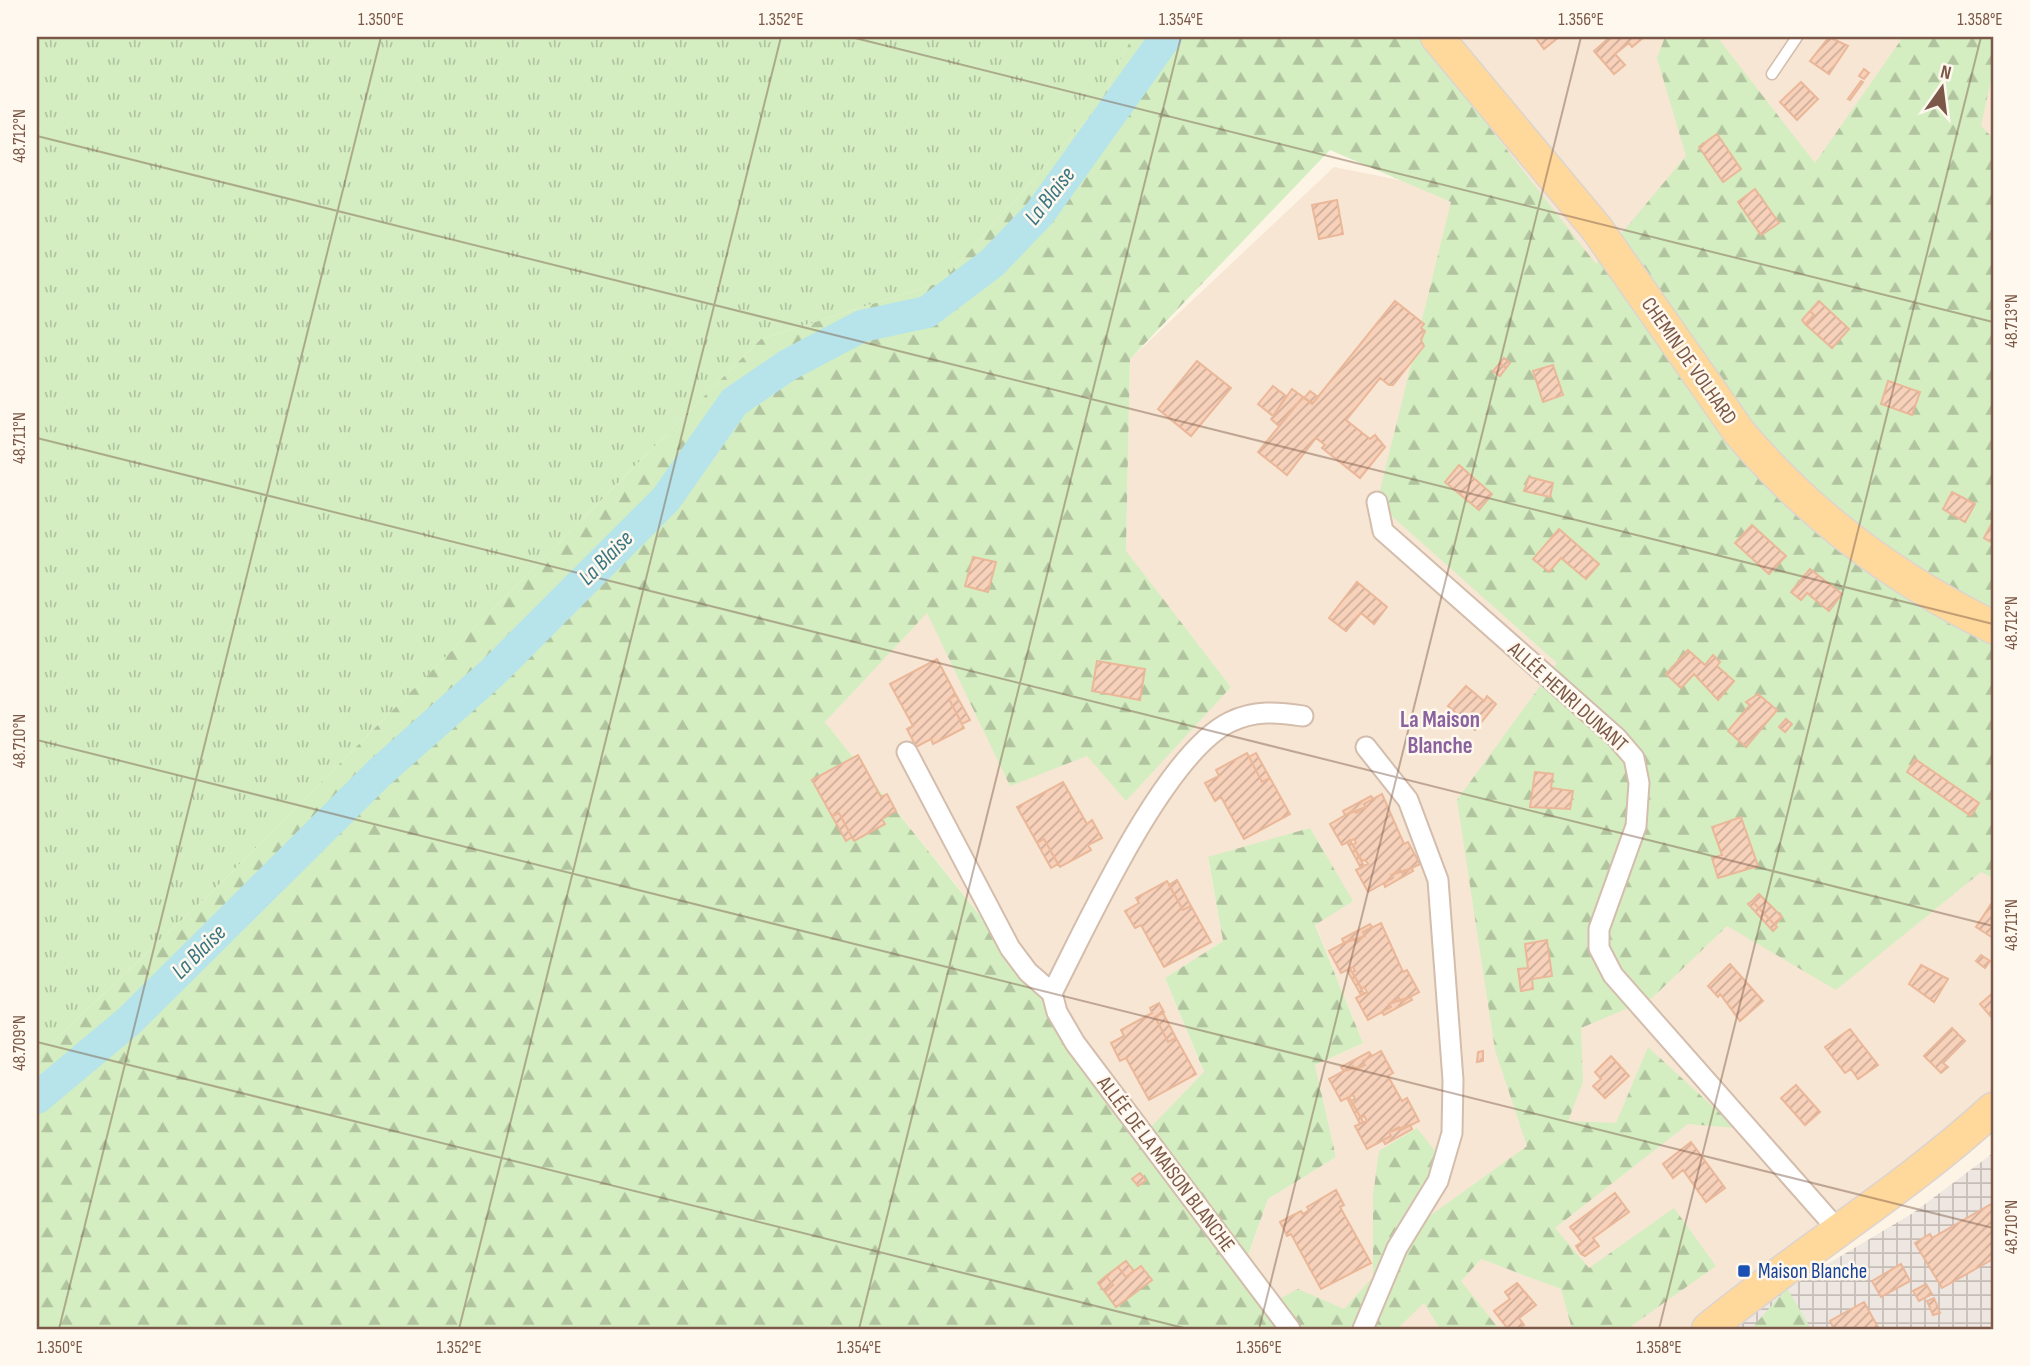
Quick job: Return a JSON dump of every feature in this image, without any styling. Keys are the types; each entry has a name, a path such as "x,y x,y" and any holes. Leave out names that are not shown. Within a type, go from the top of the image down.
{"main road":[{"name":"CHEMIN DE VOLHARD","path":"1437,37 1582,210 1732,422 1765,463 1839,533 1882,565 1993,627"},
{"name":"CHEMIN DE VOLHARD","path":"1464,37 1595,198 1747,410 1793,463 1833,502 1878,538 1918,566 1993,606"},
{"path":"1707,1329 1957,1143 1993,1109"}],"street":[{"name":"ALLÉE HENRI DUNANT","path":"1377,502 1383,531 1616,737 1634,758 1639,783 1636,826 1599,929 1599,948 1614,975 1838,1230"},
{"path":"907,752 1010,948 1028,972 1052,993 1140,824 1202,741 1231,721 1269,710 1303,716"},
{"path":"1363,1329 1397,1248 1438,1181 1452,1133 1453,1080 1438,880 1408,800 1366,747"},
{"name":"ALLÉE DE LA MAISON BLANCHE","path":"1052,993 1056,1012 1075,1043 1290,1329"}],"lane":[{"path":"1772,74 1797,37"}],"shaded area":[{"path":"1413,37 1993,37 1993,1096 1697,1329 1297,1329 1246,1262 1268,1199 1336,1157 1315,1065 1363,1043 1315,924 1353,900 1208,858 1223,941 1165,978 1204,1073 1151,1128 825,722 927,612 1010,785 1231,687 1126,552 1130,359 1334,167 1430,186"},
{"path":"1993,1153 1993,1329 1731,1329 1764,1302 1913,1213"}],"green space":[{"path":"37,37 1132,37 1100,104 942,282 761,339 226,878 37,1057"},
{"path":"1132,37 1419,37 1596,264 1686,156 1657,58 1665,37 1717,37 1815,163 1903,37 1993,37 1993,71 1981,126 1993,138 1993,878 1981,872 1836,990 1727,926 1652,998 1581,1028 1583,1082 1568,1121 1616,1123 1648,1047 1736,1128 1688,1124 1555,1228 1589,1268 1674,1208 1716,1266 1627,1329 1572,1329 1561,1289 1481,1259 1461,1281 1499,1329 1440,1329 1424,1303 1397,1329 1297,1329 1276,1301 1298,1289 1344,1309 1373,1277 1373,1196 1379,1151 1417,1128 1439,1156 1424,1220 1527,1146 1495,1050 1457,800 1557,663 1377,503 1451,202 1330,150 1130,359 1126,551 1231,687 1126,801 1087,756 1010,786 927,613 825,722 1150,1128 1204,1072 1165,978 1223,941 1208,857 1310,828 1353,901 1315,925 1363,1043 1315,1065 1336,1157 1268,1199 1246,1261 1283,1329 37,1329 37,1057 226,878 761,339 942,282 1100,104"},
{"path":"1787,1288 1811,1329 1751,1329"}],"building":[{"path":"1535,37 1559,37 1544,49"},
{"path":"1610,37 1644,37 1632,47 1629,43 1615,54 1625,65 1614,74 1594,51"},
{"path":"1829,37 1848,46 1829,74 1810,61"},
{"path":"1864,69 1869,73 1864,79 1859,76"},
{"path":"1861,81 1863,82 1850,100 1848,99"},
{"path":"1801,82 1818,99 1797,120 1780,102"},
{"path":"1717,134 1741,169 1723,182 1699,147"},
{"path":"1755,189 1779,223 1761,235 1738,202"},
{"path":"1337,200 1343,234 1319,239 1312,205"},
{"path":"1395,301 1424,324 1421,328 1425,331 1421,340 1424,346 1393,385 1380,378 1346,420 1370,439 1375,435 1385,447 1360,478 1322,448 1325,445 1316,438 1287,475 1258,452 1303,397 1313,403"},
{"path":"1819,301 1849,329 1832,348 1805,324 1814,315 1810,311"},
{"path":"1810,311 1814,315 1805,324 1802,320"},
{"path":"1504,358 1510,363 1506,368 1500,363"},
{"path":"1197,361 1231,388 1191,436 1158,409"},
{"path":"1500,363 1506,368 1500,376 1493,371"},
{"path":"1553,365 1563,395 1543,402 1533,371"},
{"path":"1888,381 1920,392 1912,415 1881,404"},
{"path":"1273,386 1286,396 1273,416 1258,404"},
{"path":"1292,389 1303,397 1279,426 1271,419"},
{"path":"1310,391 1318,397 1312,404 1304,398"},
{"path":"1459,465 1492,494 1479,510 1445,482"},
{"path":"1529,477 1553,483 1550,497 1524,491"},
{"path":"1952,492 1975,504 1965,522 1943,509"},
{"path":"1993,521 1993,543 1984,538"},
{"path":"1752,525 1786,556 1769,574 1735,543"},
{"path":"1559,529 1599,564 1586,579 1561,558 1549,572 1533,559"},
{"path":"973,557 996,562 988,592 965,586"},
{"path":"1810,569 1842,594 1829,611 1807,593 1801,600 1791,592"},
{"path":"1357,582 1387,607 1374,624 1361,613 1346,631 1329,618"},
{"path":"1688,650 1705,665 1713,655 1720,662 1717,666 1734,681 1718,700 1694,674 1681,688 1666,674"},
{"path":"937,659 956,695 949,699 964,728 933,744 931,739 916,747 907,729 913,726 890,684"},
{"path":"1097,661 1145,669 1140,700 1092,691"},
{"path":"1466,686 1484,701 1487,696 1496,704 1475,730 1448,706"},
{"path":"1758,694 1777,710 1746,747 1728,731 1750,705 1746,702"},
{"path":"956,695 970,720 962,724 949,699"},
{"path":"1786,719 1792,724 1785,732 1779,727"},
{"path":"1247,753 1262,782 1270,778 1290,814 1244,839 1221,797 1215,801 1205,783 1219,776 1216,770"},
{"path":"1256,753 1270,778 1262,782 1249,757"},
{"path":"858,755 881,797 887,794 896,811 882,819 885,824 854,841 839,813 832,816 812,780"},
{"path":"1915,759 1979,803 1971,816 1907,772"},
{"path":"1535,772 1553,774 1551,788 1573,791 1570,809 1530,807"},
{"path":"1063,782 1087,824 1092,820 1102,838 1088,845 1091,850 1060,867 1044,839 1037,843 1017,807"},
{"path":"1382,794 1404,844 1408,842 1420,864 1402,873 1400,870 1391,875 1393,878 1368,892 1356,870 1368,864 1365,860 1362,861 1353,845 1356,843 1354,839 1342,845 1330,824 1354,810 1356,813 1366,807 1364,804"},
{"path":"1371,796 1373,799 1364,804 1366,807 1345,815 1343,811"},
{"path":"839,813 852,837 846,841 832,816"},
{"path":"1741,817 1758,866 1718,878 1712,858 1722,855 1712,827"},
{"path":"1044,839 1058,864 1051,868 1037,843"},
{"path":"1350,840 1364,866 1361,868 1347,842"},
{"path":"1412,868 1413,871 1385,887 1384,883 1393,878 1391,875"},
{"path":"1177,880 1191,906 1183,910 1169,885"},
{"path":"1167,881 1183,910 1191,906 1211,942 1164,967 1141,925 1135,928 1125,911 1139,903 1136,898"},
{"path":"1759,894 1782,917 1775,925 1752,901"},
{"path":"1752,901 1777,927 1773,931 1748,904"},
{"path":"1993,901 1993,938 1976,927"},
{"path":"1381,923 1403,972 1407,970 1419,992 1401,1002 1399,998 1389,1004 1391,1007 1368,1020 1356,998 1367,992 1364,987 1362,989 1352,972 1355,971 1353,967 1341,973 1329,951 1353,938 1355,941 1365,936 1363,932"},
{"path":"1370,924 1372,927 1363,932 1365,936 1344,943 1342,939"},
{"path":"1547,940 1552,976 1532,979 1533,989 1521,991 1518,969 1528,968 1525,944"},
{"path":"1981,955 1990,961 1985,968 1976,961"},
{"path":"1730,964 1763,1001 1740,1021 1720,994 1718,997 1708,986"},
{"path":"1921,965 1948,979 1934,1002 1909,984"},
{"path":"1350,968 1364,994 1361,995 1347,970"},
{"path":"1993,993 1993,1019 1980,1004"},
{"path":"1410,997 1412,1000 1384,1015 1382,1012 1391,1007 1389,1004"},
{"path":"1159,1003 1164,1012 1155,1017 1168,1042 1176,1038 1196,1074 1149,1100 1126,1058 1120,1061 1111,1043 1124,1036 1121,1030 1152,1013 1150,1008"},
{"path":"1163,1013 1176,1038 1168,1042 1155,1017"},
{"path":"1952,1028 1965,1041 1943,1063 1948,1067 1941,1073 1924,1056"},
{"path":"1850,1029 1878,1065 1858,1079 1851,1069 1845,1073 1825,1047"},
{"path":"1381,1051 1393,1073 1388,1076 1402,1101 1407,1098 1419,1121 1401,1130 1399,1127 1389,1132 1391,1136 1367,1149 1355,1126 1367,1121 1364,1116 1361,1118 1351,1101 1355,1099 1353,1095 1341,1101 1329,1079 1353,1066 1355,1070 1365,1065 1363,1061"},
{"path":"1483,1051 1483,1061 1477,1062 1478,1052"},
{"path":"1369,1052 1372,1056 1363,1061 1365,1065 1344,1071 1341,1067"},
{"path":"1611,1056 1629,1076 1605,1098 1593,1086 1601,1079 1595,1072"},
{"path":"1796,1085 1820,1112 1805,1125 1781,1098"},
{"path":"1349,1097 1363,1122 1360,1124 1347,1098"},
{"path":"1410,1125 1412,1129 1385,1144 1383,1140 1391,1136 1389,1132"},
{"path":"1691,1142 1725,1188 1706,1202 1683,1170 1673,1178 1663,1164"},
{"path":"1140,1173 1146,1180 1138,1186 1132,1179"},
{"path":"1336,1190 1344,1205 1340,1207 1371,1263 1321,1289 1291,1234 1287,1236 1280,1222 1301,1211 1303,1214 1309,1210 1307,1207"},
{"path":"1615,1193 1629,1212 1593,1238 1599,1246 1585,1256 1581,1254 1576,1246 1582,1242 1570,1227"},
{"path":"1993,1203 1993,1259 1942,1288 1915,1243 1930,1234 1932,1238"},
{"path":"1126,1261 1134,1271 1126,1277 1118,1267"},
{"path":"1901,1264 1910,1281 1881,1297 1872,1281"},
{"path":"1141,1266 1152,1280 1116,1307 1105,1292 1113,1285 1106,1276 1118,1267 1126,1277"},
{"path":"1106,1276 1113,1285 1105,1292 1098,1283"},
{"path":"1517,1283 1536,1305 1519,1318 1524,1325 1518,1329 1508,1329 1494,1311 1510,1299 1505,1292"},
{"path":"1926,1284 1932,1294 1919,1301 1913,1291"},
{"path":"1934,1298 1940,1313 1933,1315 1927,1301"},
{"path":"1864,1302 1879,1329 1834,1329 1830,1321"}],"waterway":[{"name":"La Blaise","path":"37,1098 129,1021 379,773 492,673 666,499 734,402 788,365 862,326 927,312 992,263 1040,213 1166,37"}],"place":[{"name":"Maison Blanche","path":"1744,1271"}],"district":[{"name":"La Maison Blanche","path":"1440,733"}]}
